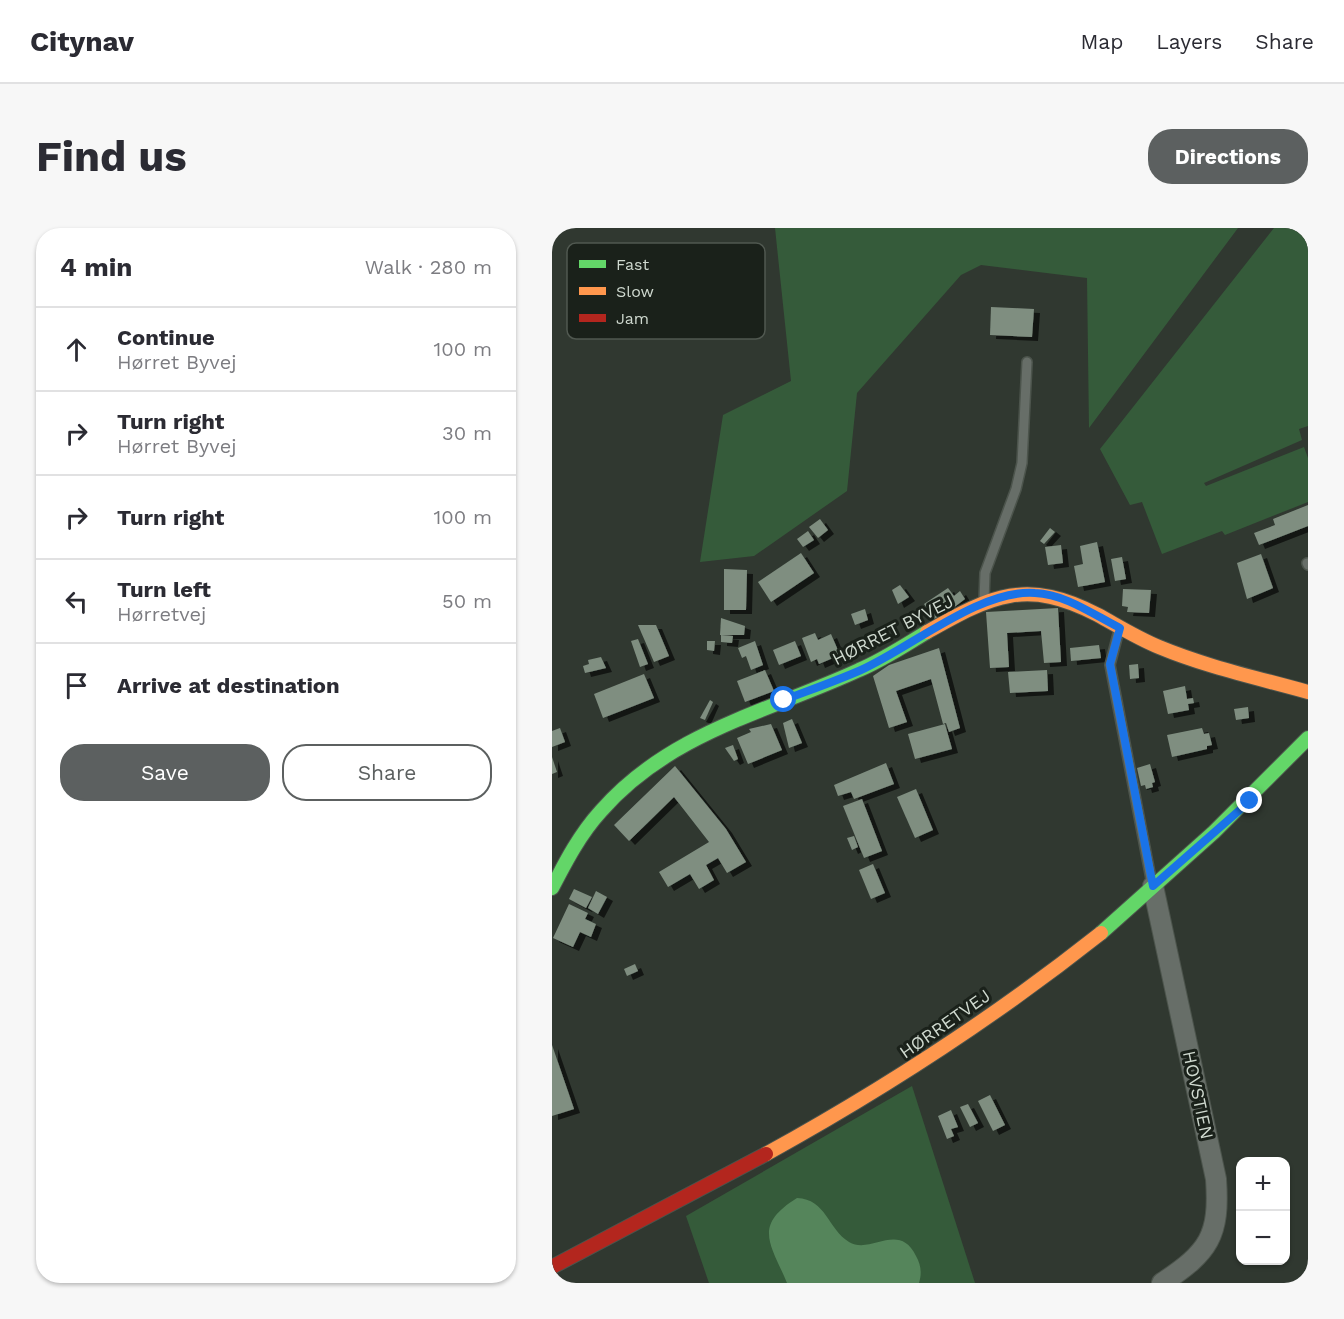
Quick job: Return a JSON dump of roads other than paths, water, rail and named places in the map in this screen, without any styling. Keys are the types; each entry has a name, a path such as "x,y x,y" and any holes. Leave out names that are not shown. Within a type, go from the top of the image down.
{"street":[{"name":"HØRRET BYVEJ","path":"552,888 573,846 593,818 622,790 696,737 862,670 984,603 1006,595 1036,593 1062,599 1156,646 1233,674 1308,692"},
{"name":"HØRRETVEJ","path":"552,1267 787,1142 893,1081 984,1021 1080,948 1153,886 1250,801 1308,738"},
{"name":"HOVSTIEN","path":"1153,886 1216,1179 1218,1213 1207,1244 1192,1263 1162,1283"}],"lane":[{"path":"984,603 985,573 1016,489 1022,463 1027,362"},
{"path":"1120,628 1110,664 1153,886"}]}
